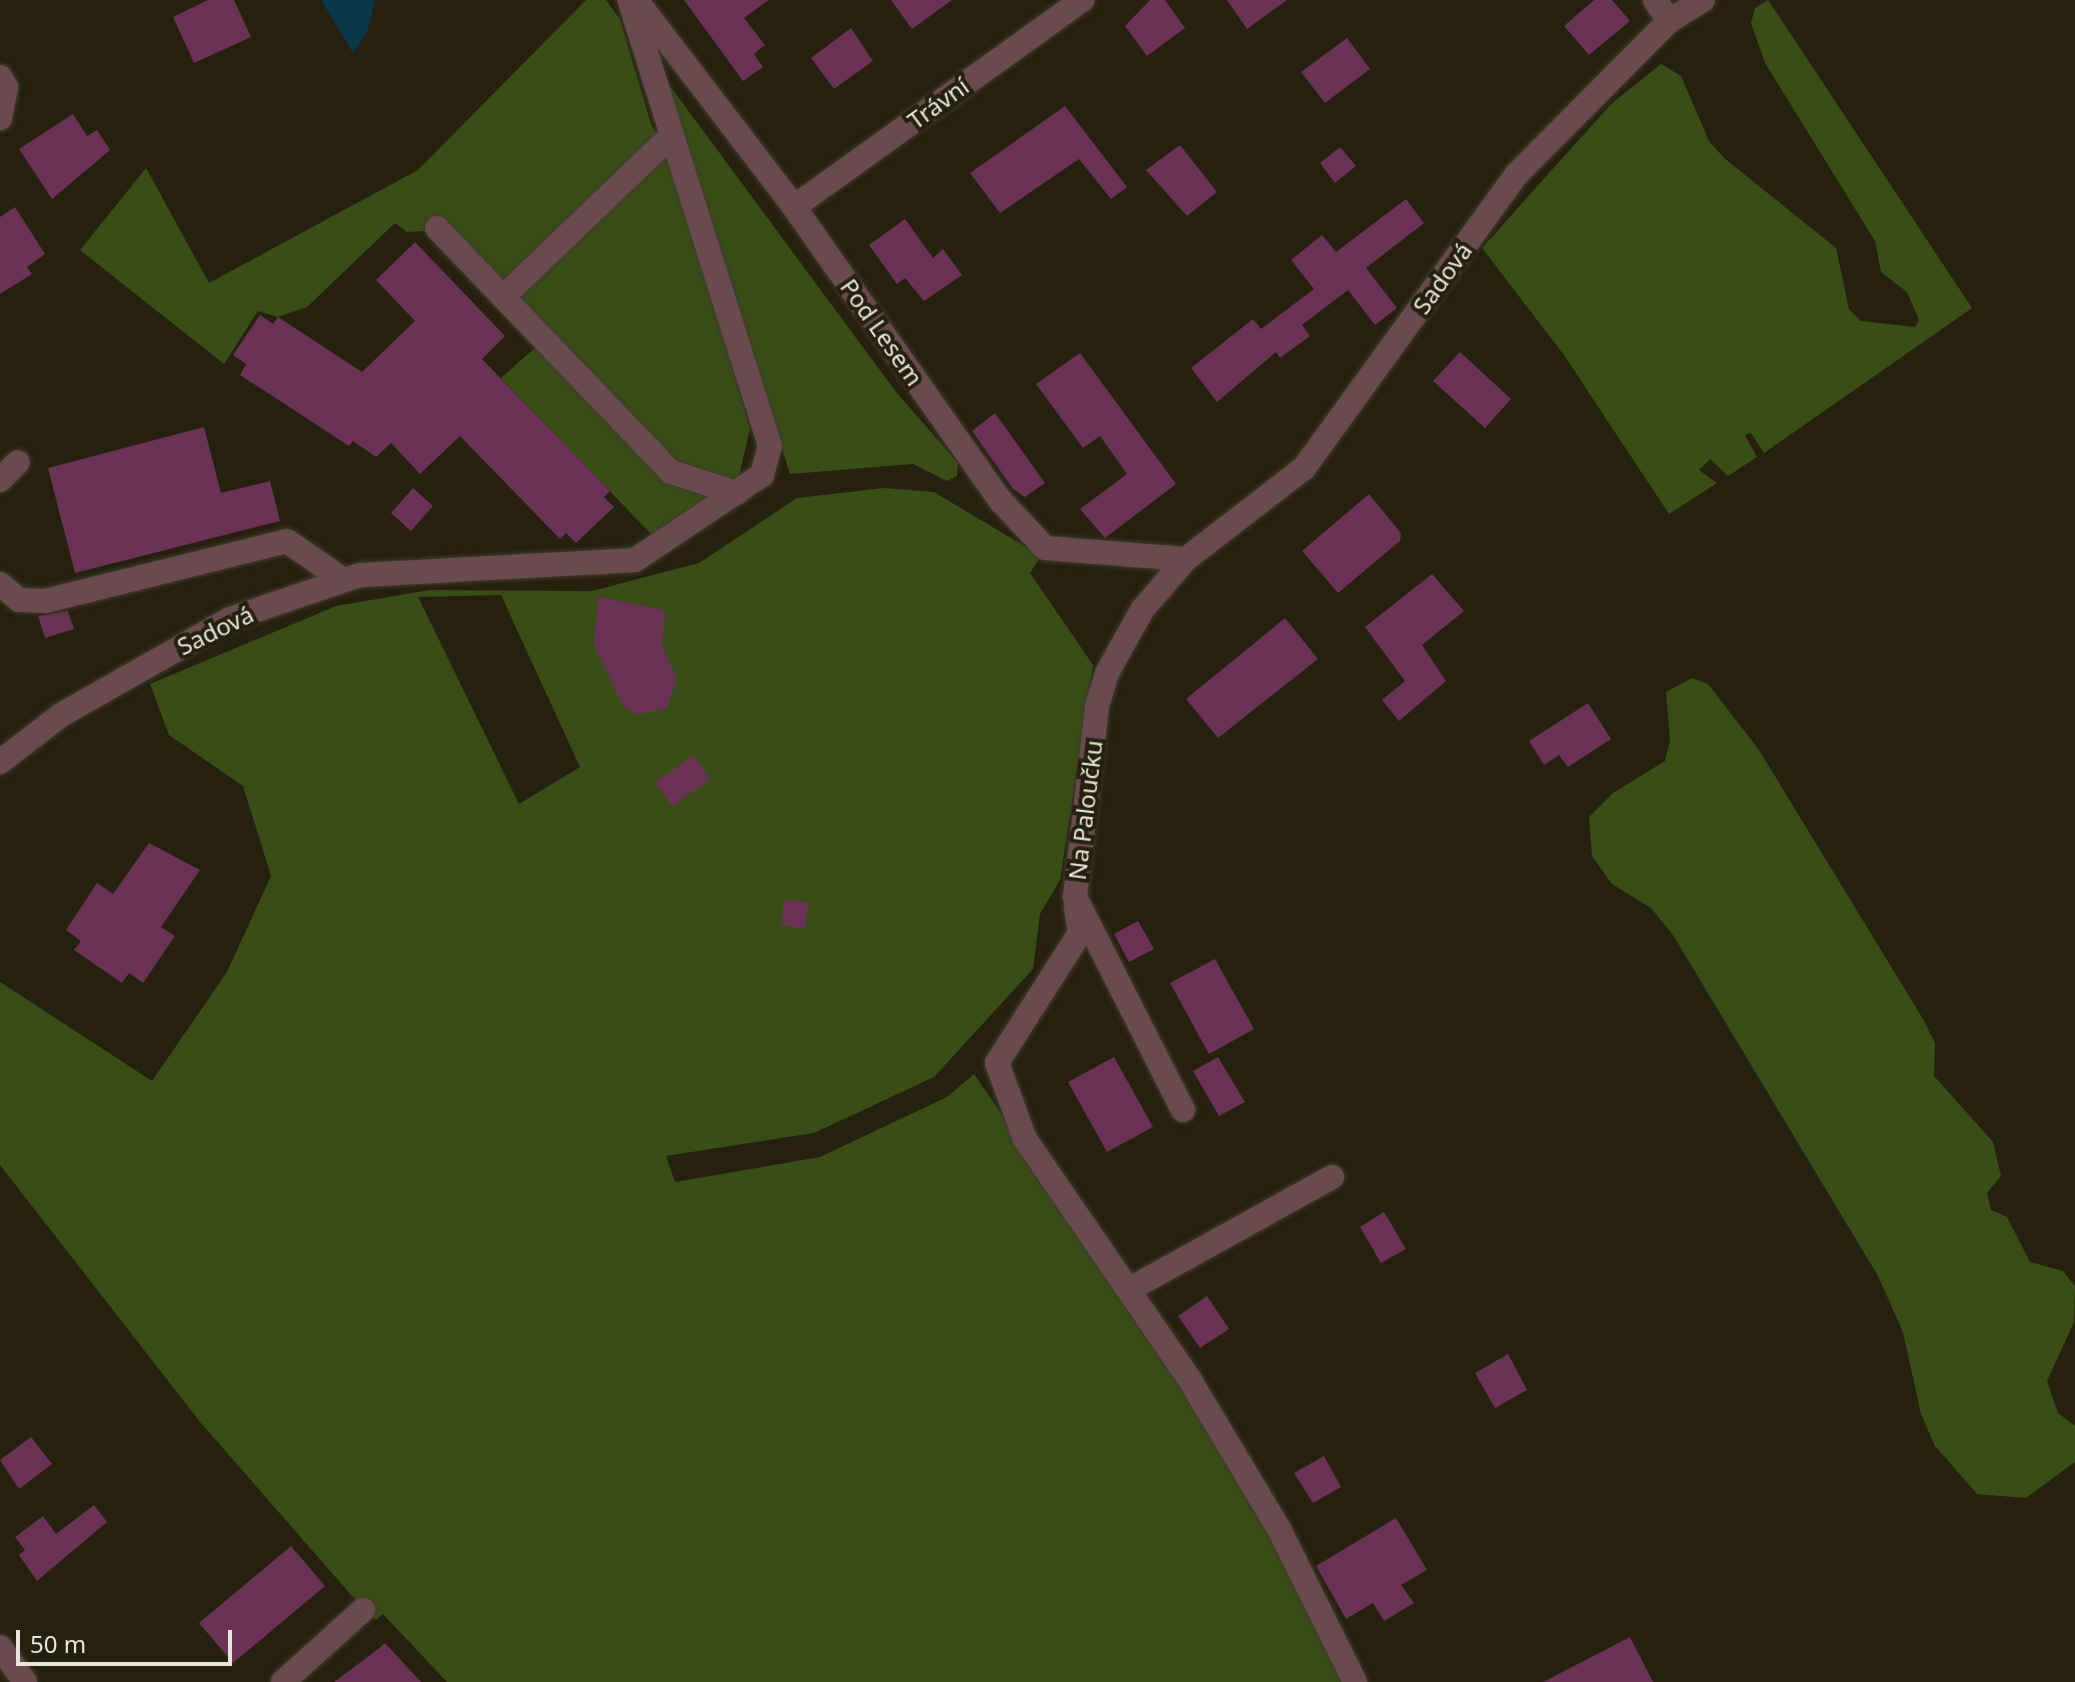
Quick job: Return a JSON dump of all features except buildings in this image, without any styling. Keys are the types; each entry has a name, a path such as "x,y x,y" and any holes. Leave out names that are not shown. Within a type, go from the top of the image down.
{"street":[{"path":"503,297 671,136 629,0"},
{"name":"Pod Lesem","path":"636,0 794,207 1001,501 1045,548 1186,559"},
{"name":"Trávní","path":"794,207 1082,0"},
{"path":"1655,0 1669,21"},
{"name":"Sadová","path":"1186,559 1304,468 1517,174 1669,21 1703,0"},
{"path":"0,77 6,87 0,118"},
{"name":"Sadová","path":"0,762 61,715 193,638 342,579 457,568 635,560 737,493 769,462 757,402 671,136"},
{"path":"437,228 671,472 737,493"},
{"path":"0,480 18,462"},
{"path":"0,584 19,600 45,601 287,541 342,579"},
{"name":"Na Paloučku","path":"1183,1110 1075,897 1097,706 1107,673 1142,610 1186,559"},
{"path":"1075,897 1080,933 997,1063 1025,1139 1130,1289 1279,1529 1355,1682"},
{"path":"1130,1289 1332,1177"},
{"path":"283,1682 363,1610"},
{"path":"0,1647 25,1682"}],"green space":[{"path":"586,0 606,0 620,19 651,124 677,173 750,429 736,488 653,536 501,378 537,346 425,231 407,232 395,223 307,307 278,317 258,311 224,364 80,250 146,168 209,283 418,170"},
{"path":"1768,0 1972,308 1764,453 1751,433 1745,435 1757,457 1728,476 1710,459 1699,470 1717,483 1669,514 1564,355 1482,248 1611,104 1661,64 1681,76 1709,141 1724,158 1836,248 1849,309 1861,321 1915,327 1919,320 1907,292 1881,272 1875,241 1765,63 1751,23 1755,8"},
{"path":"667,82 896,392 958,463 957,476 947,481 913,464 790,474"},
{"path":"884,488 934,492 1041,556 1030,573 1093,665 1060,880 1040,914 1033,969 934,1077 814,1133 666,1156 675,1182 820,1157 947,1097 974,1074 1144,1322 1231,1462 1347,1682 447,1682 383,1614 376,1620 352,1596 200,1422 0,1165 0,982 152,1081 227,972 271,876 243,786 169,735 150,684 336,606 430,590 592,591 699,563 797,498","holes":["501,595 580,767 519,804 418,597"]},
{"path":"1692,678 1708,684 1759,750 1923,1019 1935,1043 1934,1076 1993,1142 2001,1176 1987,1193 1991,1210 2007,1217 2030,1262 2063,1271 2075,1286 2074,1322 2047,1381 2058,1413 2075,1426 2075,1462 2026,1498 1977,1494 1935,1446 1921,1414 1903,1332 1878,1276 1673,935 1651,908 1612,884 1592,856 1589,817 1613,793 1665,761 1670,741 1666,692"}],"water":[{"path":"321,0 375,0 367,33 353,53"}]}
